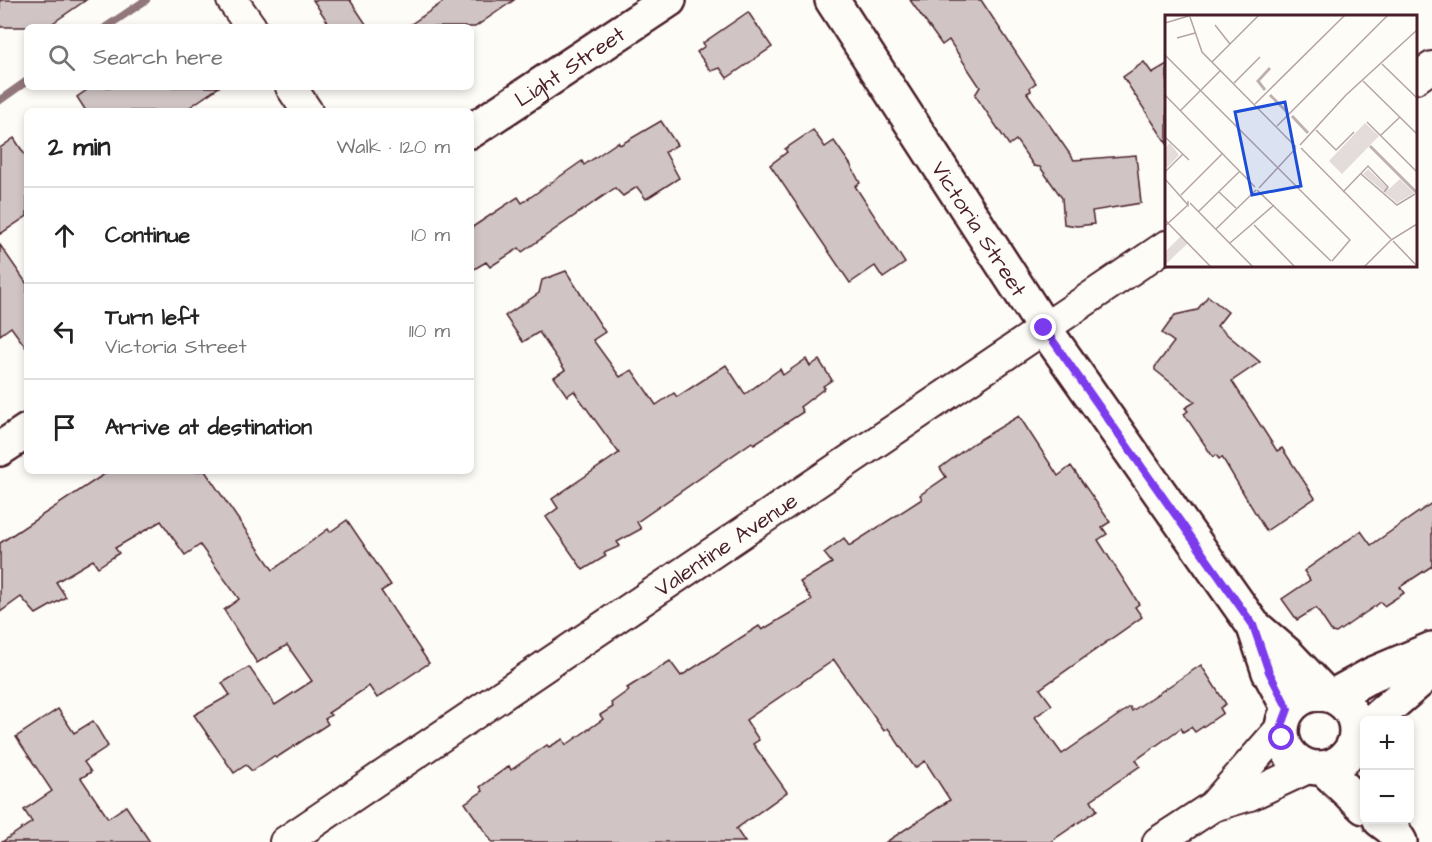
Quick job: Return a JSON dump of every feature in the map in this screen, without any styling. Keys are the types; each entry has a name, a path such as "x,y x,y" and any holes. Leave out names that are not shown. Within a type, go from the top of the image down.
{"street":[{"path":"232,0 248,24"},
{"name":"Light Street","path":"474,129 669,0"},
{"name":"Victoria Street","path":"835,1 1044,328 1253,625 1329,695"},
{"path":"1417,77 1432,67"},
{"path":"293,90 305,108"},
{"name":"Valentine Avenue","path":"285,842 1165,247"},
{"path":"0,449 24,433"},
{"name":"Victoria Street","path":"1253,625 1285,718"},
{"path":"1213,806 1305,696 1329,695 1432,649"},
{"path":"1385,716 1432,670"},
{"path":"1329,695 1351,712 1360,734"},
{"path":"1285,718 1282,738 1292,757 1317,768 1360,803"},
{"path":"1158,842 1213,806 1250,795 1345,757 1360,741"}],"building":[{"path":"0,0 86,0 51,24 0,27"},
{"path":"313,0 350,0 366,24 329,24"},
{"path":"446,0 514,0 475,27 474,24 411,24"},
{"path":"910,0 981,0 1036,83 1027,93 1074,160 1136,155 1141,203 1092,211 1094,224 1077,226 1064,224 1062,198 1040,167 1034,166 1016,140 1009,145 975,95 980,87 949,40 942,45"},
{"path":"748,12 772,47 727,78 720,68 711,71 697,52 705,46 703,43"},
{"path":"1144,62 1152,73 1165,65 1165,141 1123,77"},
{"path":"87,90 215,90 188,108 84,108 77,97"},
{"path":"661,121 677,145 665,152 679,178 646,199 637,187 623,196 615,188 522,252 519,248 490,267 486,262 474,269 474,226 518,197 522,203 582,161 584,165 618,142 620,145"},
{"path":"813,130 825,147 834,141 850,164 860,183 855,186 905,263 883,278 875,266 850,283 770,165 787,152 785,149"},
{"path":"14,138 24,153 24,218 0,234 0,148"},
{"path":"0,245 24,280 24,345 11,327 0,335"},
{"path":"566,271 605,332 593,340 620,377 632,370 656,405 674,393 677,397 726,365 745,394 780,369 783,375 806,359 810,366 819,360 832,380 800,407 803,412 754,444 752,442 637,522 641,529 617,542 620,546 604,553 606,556 583,570 546,517 558,508 552,499 619,453 574,391 567,396 554,377 565,370 539,332 523,342 505,316 539,293 542,280"},
{"path":"1208,296 1228,312 1217,326 1260,362 1232,381 1277,451 1282,448 1315,498 1266,531 1222,457 1219,459 1216,455 1213,457 1184,414 1188,411 1185,408 1195,402 1155,370 1174,342 1162,333 1175,315 1197,310"},
{"path":"1019,416 1058,476 1071,466 1110,522 1102,527 1107,534 1098,540 1139,604 1135,607 1142,617 1040,689 1052,705 1035,717 1062,754 1130,707 1132,711 1201,665 1226,704 1220,708 1223,713 1195,732 1191,727 1183,732 1181,728 1136,760 1140,766 1091,800 1097,810 1050,842 886,842 950,800 925,761 915,768 888,728 884,731 834,660 746,720 759,740 753,744 787,792 736,829 745,842 492,842 465,803 483,791 480,787 509,766 511,770 547,745 549,747 563,739 566,745 603,719 600,715 613,707 611,703 629,690 627,688 670,661 681,676 759,626 762,630 812,600 800,582 832,563 824,553 844,538 849,546 922,499 920,495 946,477 940,468 972,444"},
{"path":"104,474 207,474 273,570 328,529 330,532 347,520 391,585 381,591 429,663 377,698 369,686 328,713 331,715 325,719 328,724 276,758 274,756 252,771 246,765 234,773 194,715 230,695 222,683 249,667 275,705 312,681 287,645 257,663 224,610 239,599 200,545 185,555 161,521 115,548 119,553 98,567 93,560 56,582 66,597 36,614 21,597 0,612 0,543"},
{"path":"1432,503 1432,566 1400,587 1404,593 1384,606 1381,602 1336,633 1332,632 1316,608 1297,620 1282,599 1310,580 1304,571 1361,531 1371,545"},
{"path":"58,709 74,733 93,721 108,746 84,762 91,772 81,778 108,818 126,806 150,842 2,842 32,822 24,810 52,791 16,737"}],"waterway":[{"path":"110,24 146,0"},
{"path":"0,100 24,83"}],"route":[{"path":"1044,328 1253,625 1269,672 1288,709 1281,728 1282,738"}]}
